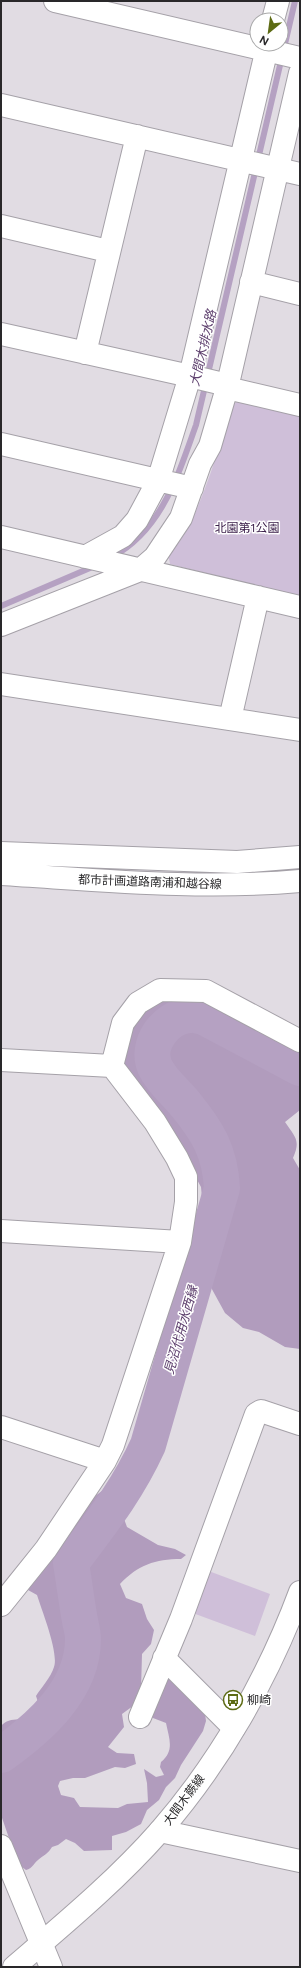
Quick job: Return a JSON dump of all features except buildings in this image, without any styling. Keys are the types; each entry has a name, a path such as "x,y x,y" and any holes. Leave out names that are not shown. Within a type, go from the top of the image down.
{"street":[{"path":"55,1 249,43"},
{"path":"275,12 278,1"},
{"path":"1,625 155,556 167,541 181,518 175,485 194,377 266,52"},
{"path":"282,52 300,58"},
{"path":"91,558 123,536 137,520 200,464 210,446 223,385 251,282 300,73"},
{"path":"1,105 300,174"},
{"path":"85,353 108,251 137,136"},
{"path":"1,226 108,251"},
{"path":"251,282 300,294"},
{"path":"1,334 194,377 300,405"},
{"path":"1,444 175,485"},
{"path":"1,537 300,607"},
{"path":"230,719 258,597"},
{"path":"1,684 300,730"},
{"name":"都市計画道路南浦和越谷線","path":"1,853 237,862 300,857"},
{"name":"都市計画道路南浦和越谷線","path":"1,874 171,885 263,884 300,881"},
{"path":"112,1066 124,1023 138,1003 160,990 206,991 300,1041"},
{"path":"1,1060 112,1066 155,1122 186,1176 186,1202 180,1242 113,1446 105,1461 46,1550 1,1605"},
{"path":"1,1231 180,1242"},
{"path":"140,1717 181,1619 256,1414 261,1411 300,1424"},
{"path":"1,1427 105,1461"},
{"name":"大間木蕨線","path":"14,1967 95,1896 160,1831 195,1786 234,1728 266,1671 298,1603"},
{"path":"164,1658 234,1728"},
{"path":"160,1831 300,1861"},
{"path":"1,1846 51,1967"}],"green space":[{"name":"北園第1公園","path":"239,401 300,415 300,595 298,597 170,564 168,554 178,543 198,507 215,462 233,404"},
{"path":"206,1570 270,1594 255,1636 190,1612"}],"shaded area":[{"path":"168,999 201,1004 242,1028 300,1056 300,1110 285,1122 296,1139 297,1147 293,1158 300,1170 300,1349 285,1347 259,1332 243,1328 225,1313 208,1282 192,1265 191,1245 200,1229 203,1208 201,1187 189,1165 125,1070 122,1054 131,1036 133,1023 150,1004"},
{"path":"102,1491 115,1502 121,1511 127,1527 158,1545 175,1549 186,1555 181,1559 163,1560 148,1564 133,1572 120,1584 126,1598 142,1604 147,1619 154,1630 151,1644 142,1654 141,1690 137,1703 122,1714 124,1727 108,1747 117,1753 134,1754 136,1764 125,1768 115,1767 85,1778 73,1778 60,1781 58,1786 61,1795 74,1798 80,1807 118,1808 127,1804 148,1802 147,1783 144,1769 156,1777 164,1775 160,1767 161,1762 170,1749 170,1744 166,1723 153,1718 148,1713 162,1682 172,1675 204,1706 206,1721 203,1731 181,1765 175,1778 166,1787 159,1800 147,1810 141,1824 126,1832 112,1836 112,1850 84,1851 75,1843 66,1839 58,1845 52,1847 32,1867 26,1870 18,1864 1,1815 1,1726 13,1720 38,1717 40,1708 36,1696 51,1675 55,1661 52,1642 37,1595 28,1590 34,1577 53,1552 62,1547 91,1499"}],"waterway":[{"name":"大間木排水路","path":"112,557 129,546 144,532 156,517 175,482 196,425 295,1"},
{"name":"大間木排水路","path":"1,606 97,565"},
{"name":"見沼代用水西縁","path":"1,1755 30,1733 44,1720 67,1691 76,1675 81,1658 83,1633 79,1618 71,1563 122,1492 140,1462 148,1445 222,1188 219,1164 212,1143 201,1124 182,1100 169,1087 155,1067 153,1058 155,1041 165,1026 181,1017 196,1015 204,1017 300,1068"}],"place":[{"name":"柳崎","path":"233,1700"}]}
